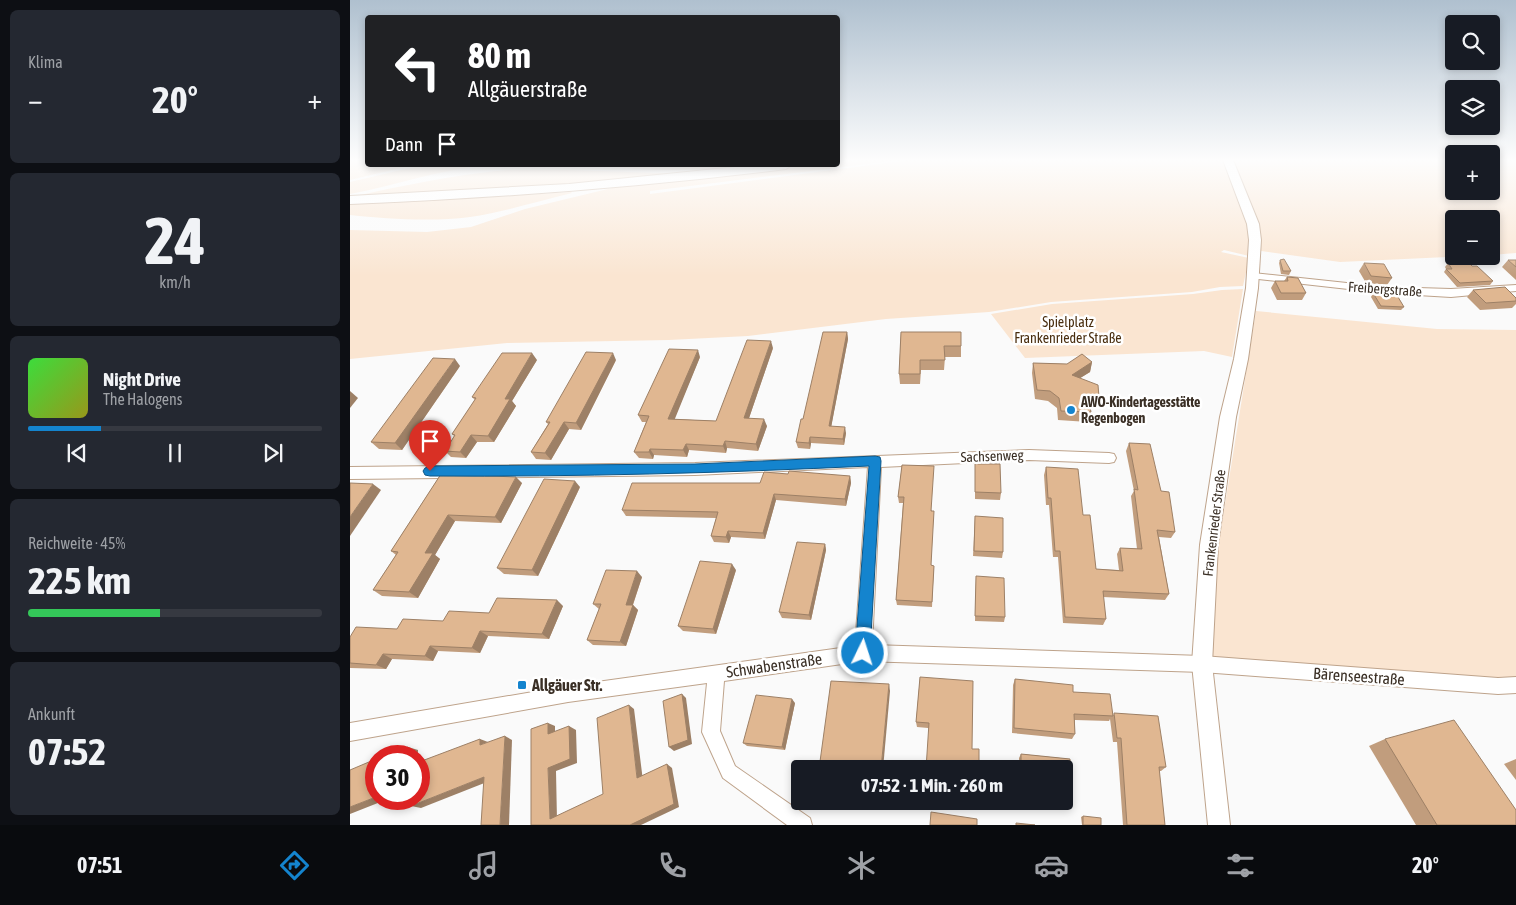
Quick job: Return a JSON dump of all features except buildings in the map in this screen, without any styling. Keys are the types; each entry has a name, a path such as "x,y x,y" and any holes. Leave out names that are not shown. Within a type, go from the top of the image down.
{"main road":[{"path":"350,200 391,198"}],"street":[{"name":"Frankenrieder Straße","path":"1219,825 1202,664 1209,545 1228,417 1241,359 1254,276 1255,240 1253,224 1243,198"},
{"name":"Freibergstraße","path":"1254,276 1384,290 1451,293 1516,288"},
{"name":"Sachsenweg","path":"350,473 695,469 1029,455 1109,458"},
{"path":"863,653 875,461"},
{"name":"Schwabenstraße","path":"350,732 568,694 863,653 1202,664"},
{"name":"Bärenseestraße","path":"1202,664 1498,686 1516,685"},
{"path":"716,673 711,732 729,772 803,825"}],"green space":[{"path":"458,198 550,198 496,212 456,219 379,218 350,215 350,203"},
{"path":"568,198 1238,198 1248,223 1249,256 1224,250 1221,252 1249,258 1243,286 1220,287 1192,292 1051,302 989,312 886,319 748,336 669,340 507,343 350,359 350,230 427,232 471,227 525,209"},
{"path":"1245,198 1516,198 1516,253 1500,254 1500,210 1445,210 1445,257 1340,262 1261,251 1260,239"},
{"name":"Spielplatz Frankenrieder Straße","path":"1243,289 1232,357 1204,351 1025,358 991,314 1052,304"},
{"path":"1256,311 1437,329 1516,330 1516,678 1494,679 1211,661 1218,548"}],"place":[{"name":"AWO-Kindertagesstätte Regenbogen","path":"1071,410"},
{"name":"Allgäuer Str.","path":"522,685"}],"route":[{"path":"430,471 524,472 695,469 875,461 863,653"}]}
